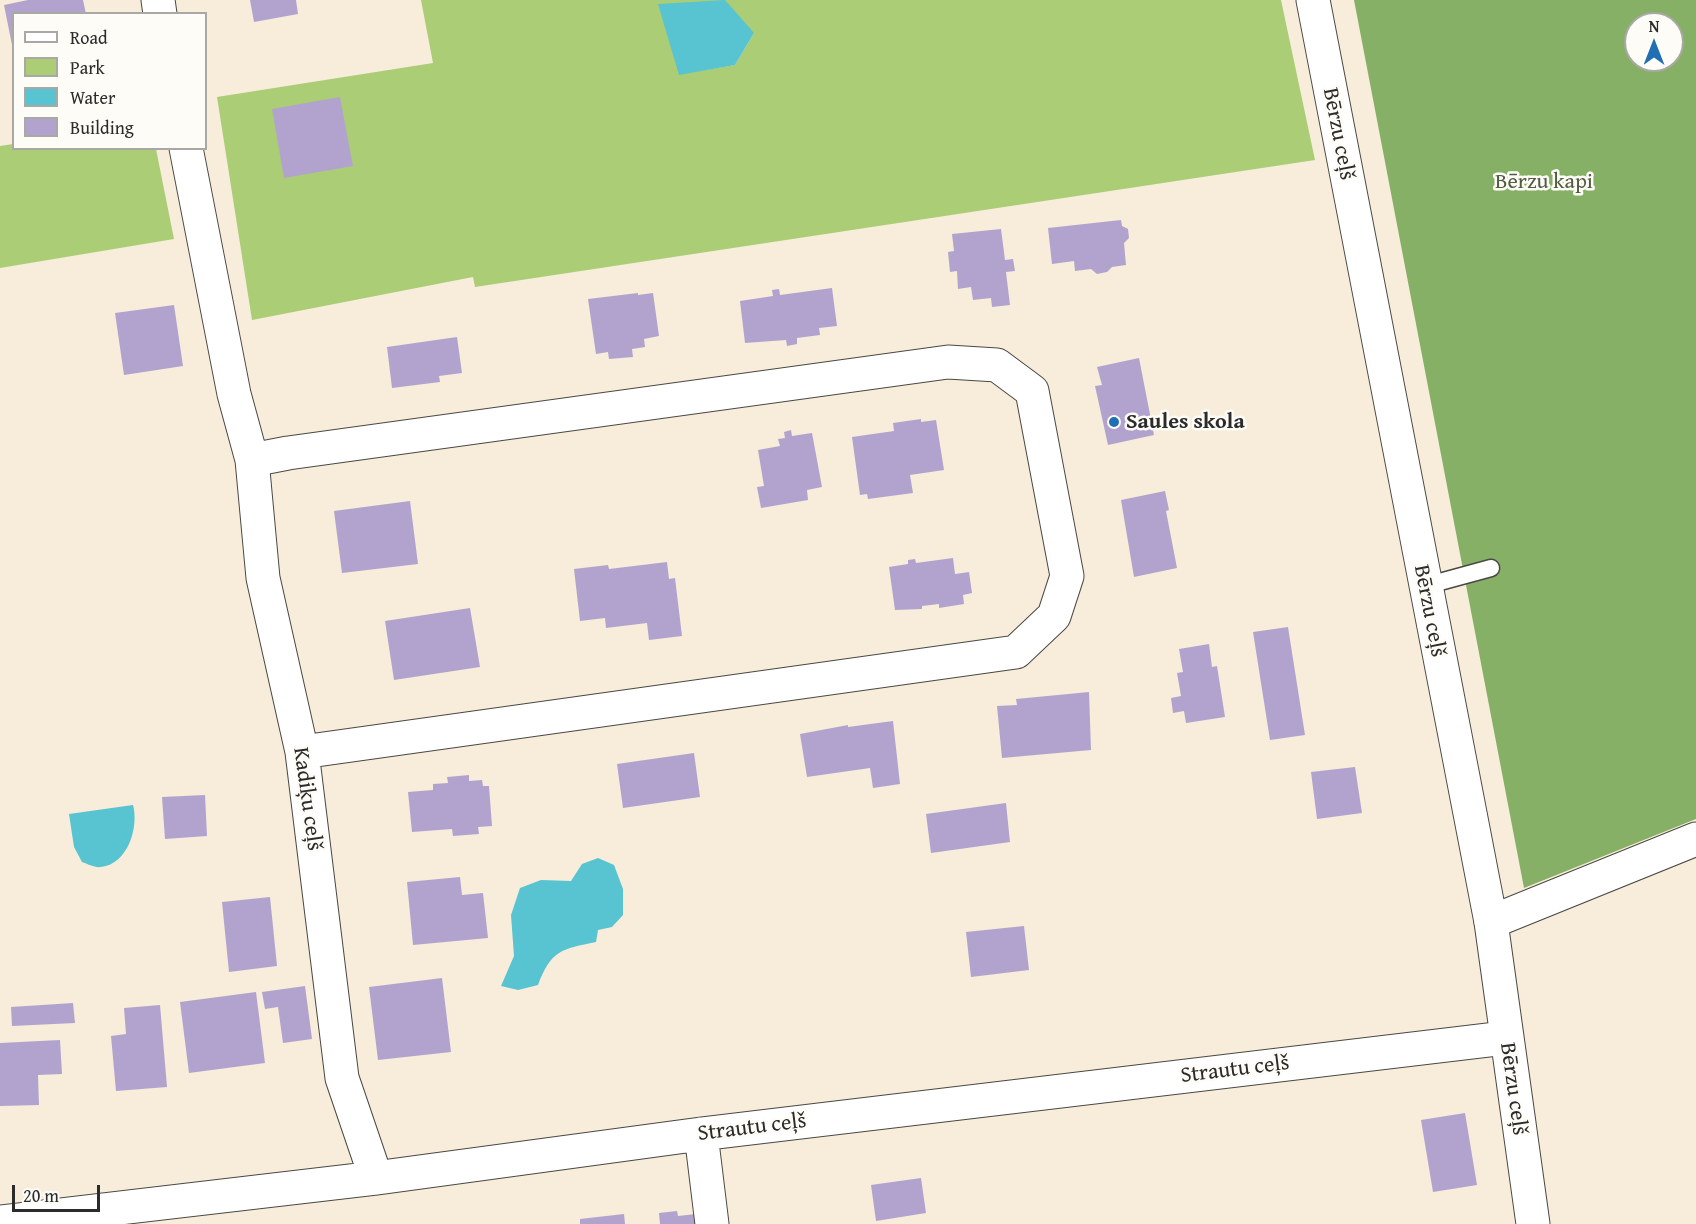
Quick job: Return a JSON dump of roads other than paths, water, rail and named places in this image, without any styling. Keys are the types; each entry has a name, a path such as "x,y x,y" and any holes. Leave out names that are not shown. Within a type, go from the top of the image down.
{"street":[{"name":"Bērzu ceļš","path":"1313,0 1491,922 1505,1038 1533,1224"},
{"name":"Kadiķu ceļš","path":"186,150 240,418 252,460 263,578 302,752 342,1078 376,1179"},
{"path":"252,460 300,451 948,362 997,365 1032,391 1067,576 1054,616 1016,652 302,752"},
{"path":"1491,922 1696,839"},
{"name":"Strautu ceļš","path":"0,1222 376,1179 701,1134 1505,1038"},
{"path":"701,1134 712,1224"}],"lane":[{"path":"1425,586 1491,568"}],"water":[{"path":"725,0 754,33 735,65 679,75 658,4"},
{"path":"133,805 133,833 125,852 110,864 101,867 82,862 74,847 69,814"},
{"path":"598,858 614,865 623,889 623,915 612,927 598,930 596,942 566,949 559,953 548,964 538,985 518,990 501,986 514,956 511,915 520,888 541,880 571,881 582,864"}],"place":[{"name":"Saules skola","path":"1114,422"}],"park label":[{"name":"Bērzu kapi","path":"1544,182"}]}
